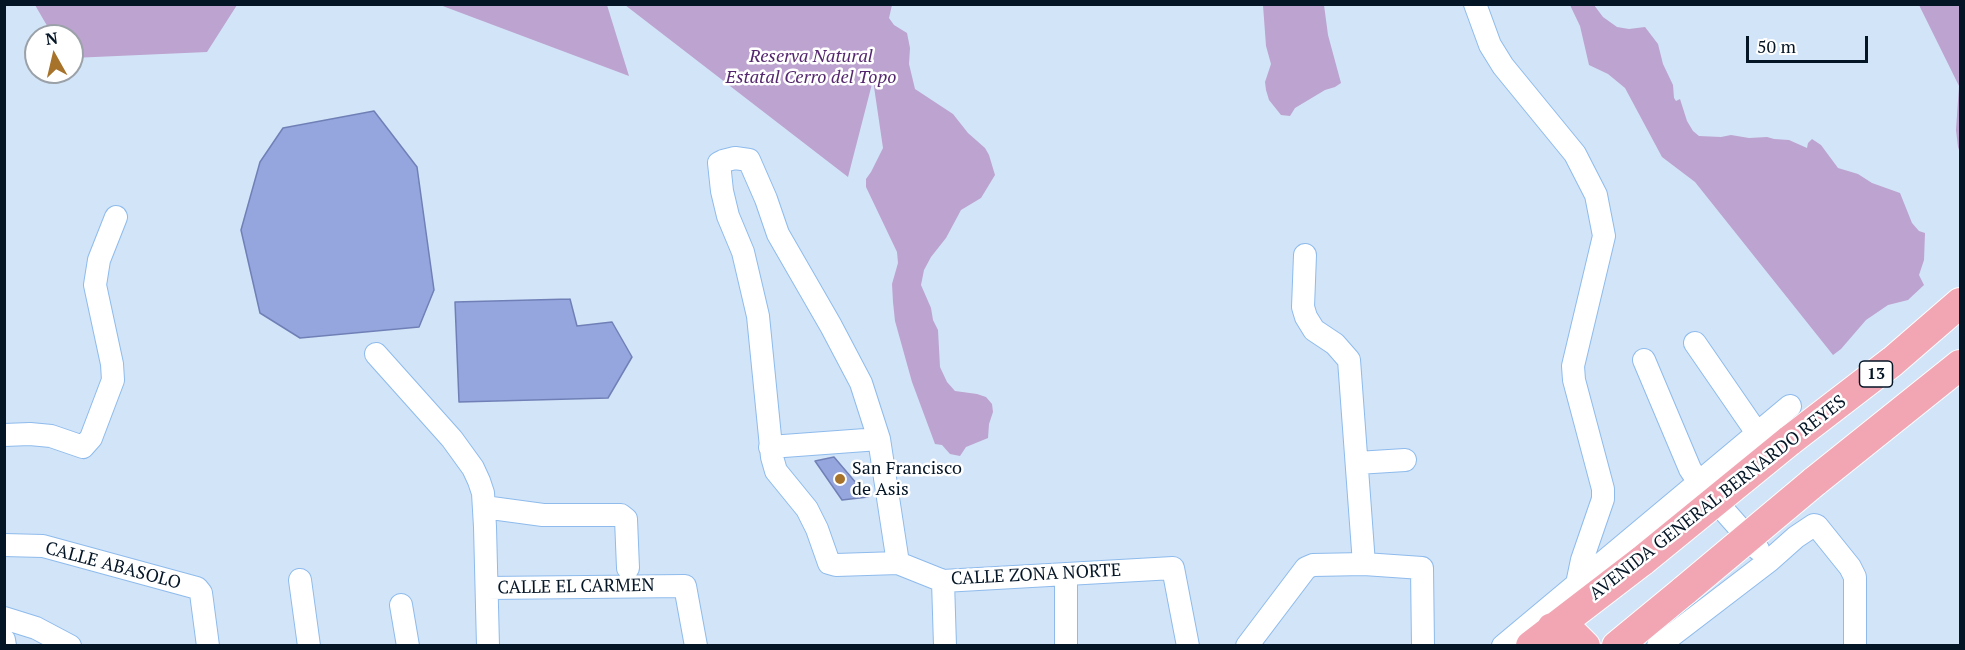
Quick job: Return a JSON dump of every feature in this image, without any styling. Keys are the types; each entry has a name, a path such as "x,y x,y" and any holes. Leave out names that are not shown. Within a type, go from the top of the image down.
{"main road":[{"name":"AVENIDA GENERAL BERNARDO REYES","path":"1541,637 1579,595 1642,560 1789,441 1893,361 1960,303"},
{"path":"1893,361 1891,376 1895,391 1906,397 1922,396"},
{"name":"13","path":"1617,645 1960,365"},
{"path":"1541,637 1574,634 1585,645"}],"street":[{"path":"1475,4 1490,45 1503,66 1575,154 1596,195 1604,236 1573,366 1574,380 1603,489 1603,499 1582,560 1579,595"},
{"path":"879,439 770,447 758,316 743,252 728,216 719,163 735,158 749,160 778,234 861,383 879,439 898,563"},
{"path":"4,435 51,436 87,443 112,380 112,364 95,285 99,260 116,218"},
{"path":"1305,255 1303,308 1306,317 1314,330 1335,344 1349,360 1364,564"},
{"path":"1695,343 1757,433"},
{"path":"376,354 462,452 479,481 484,507 487,588"},
{"path":"1644,360 1690,469 1769,561"},
{"path":"1503,645 1579,595 1698,481 1790,406"},
{"name":"CALLE ZONA NORTE","path":"770,447 776,471 807,508 828,562 836,565 898,563 943,581 1174,569 1188,645"},
{"path":"1358,462 1405,460"},
{"path":"484,507 543,515 621,515 626,519 628,568"},
{"path":"1658,645 1814,525 1850,567 1855,577 1855,645"},
{"name":"CALLE ABASOLO","path":"4,545 43,546 197,588 201,593 208,645"},
{"path":"1247,645 1306,568 1313,565 1364,564 1422,568 1423,645"},
{"path":"1066,574 1066,645"},
{"path":"300,580 309,645"},
{"path":"943,581 945,645"},
{"name":"CALLE EL CARMEN","path":"488,645 487,588 682,585 686,587 696,645"},
{"path":"401,605 408,645"},
{"path":"4,618 36,628 70,645"},
{"path":"4,640 5,645"}],"green space":[{"path":"35,5 237,5 207,52 84,57 84,24 46,24"},
{"path":"440,5 607,5 629,76"},
{"name":"Reserva Natural Estatal Cerro del Topo","path":"625,5 892,5 889,18 894,25 907,33 910,48 909,64 915,89 953,114 968,133 985,148 995,175 981,198 961,210 946,238 924,270 921,285 938,330 940,367 947,382 955,391 986,397 992,404 993,412 988,438 966,447 960,456 950,454 942,445 935,444 912,382 895,321 892,284 898,263 897,252 866,187 866,179 883,148 873,80 848,177"},
{"path":"1263,5 1324,5 1328,35 1341,83 1295,108 1290,116 1281,115 1269,100 1266,90 1265,82 1271,64 1266,46"},
{"path":"1570,5 1594,5 1603,17 1617,27 1629,29 1645,27 1658,44 1663,64 1673,85 1674,98 1676,101 1680,99 1687,121 1699,136 1767,137 1789,140 1807,148 1812,139 1821,145 1838,168 1858,174 1872,183 1900,193 1912,223 1919,231 1925,233 1924,260 1919,275 1924,285 1908,300 1888,305 1866,320 1833,355 1695,182 1662,157 1625,88 1608,74 1589,65 1580,26"},
{"path":"1919,5 1960,5 1960,153 1956,130 1959,86"}],"building":[{"path":"374,111 417,167 434,290 419,327 300,338 260,313 241,230 260,162 283,128"},
{"path":"570,299 577,326 612,322 632,357 608,398 459,402 455,302"},
{"name":"San Francisco de Asis","path":"834,457 868,497 842,500 815,461"}],"place":[{"name":"San Francisco de Asis","path":"840,479"}]}
